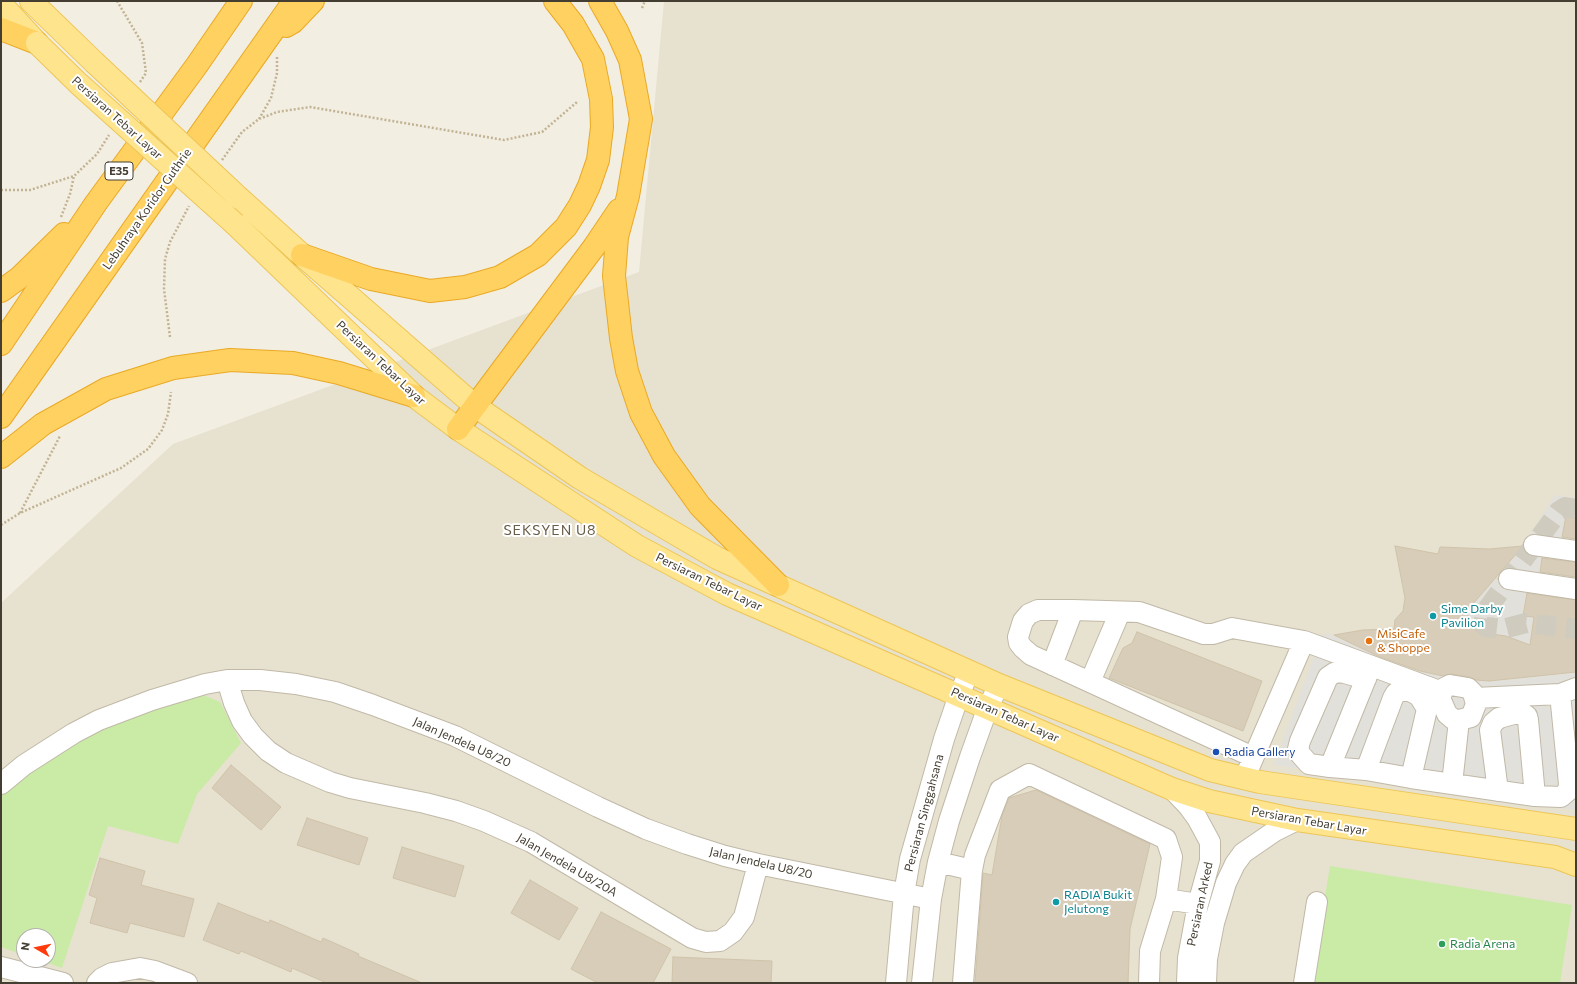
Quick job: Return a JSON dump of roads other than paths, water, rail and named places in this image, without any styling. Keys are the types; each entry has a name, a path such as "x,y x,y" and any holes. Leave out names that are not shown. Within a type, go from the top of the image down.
{"highway":[{"name":"E35","path":"1,344 96,203 197,65 241,1"},
{"name":"Lebuhraya Koridor Guthrie","path":"1,417 294,1"},
{"path":"271,35 293,22 313,1"},
{"path":"302,255 371,279 430,291 465,287 500,277 538,255 566,227 580,205 589,186 598,160 602,127 601,99 594,59 573,24 555,1"},
{"path":"600,1 617,31 630,60 641,119 628,196 617,237 614,276 620,338 626,364 641,412 664,456 700,506 778,585"},
{"path":"1,29 37,43"},
{"path":"458,429 594,247 628,196"},
{"path":"1,291 19,278 96,203"},
{"path":"1,457 43,424 106,389 173,368 230,360 293,363 339,373 414,396"}],"main road":[{"name":"Persiaran Tebar Layar","path":"32,1 94,62 239,198 475,406 580,478 716,558 999,686 1210,770 1244,779 1576,829"},
{"name":"Persiaran Tebar Layar","path":"1,4 37,43 79,84 235,224 414,396 458,429 637,546 728,594 1172,789 1209,801 1296,820 1555,857 1576,865"}],"street":[{"path":"1534,545 1576,551"},
{"path":"1509,579 1576,589"},
{"path":"1253,757 1031,655 1019,643 1018,637 1023,621 1029,614 1038,610 1139,612 1204,634 1214,634 1232,628 1304,641 1368,672 1442,692"},
{"path":"1052,665 1073,610"},
{"path":"1090,682 1120,612"},
{"path":"1244,779 1304,641"},
{"name":"Persiaran Singgahsana","path":"896,983 904,894 910,859 919,824 959,695 969,672"},
{"path":"1368,672 1341,672 1334,673 1328,677 1300,741 1298,749 1301,756 1309,764 1366,770 1535,796 1561,797 1568,791 1568,691 1475,698"},
{"path":"1330,767 1368,672"},
{"name":"Jalan Jendela U8/20","path":"1,784 24,765 74,733 125,709 204,684 227,680 260,680 296,684 335,692 380,707 455,736 598,807 646,829 725,856 931,899"},
{"name":"Jalan Jendela U8/20A","path":"227,680 234,703 242,721 253,736 268,751 286,763 306,773 336,784 372,794 399,797 425,803 456,811 484,821 531,842 692,938 706,942 720,940 733,932 744,917 758,864"},
{"path":"1450,685 1468,688 1473,693 1476,704 1471,717 1459,720 1453,719 1444,709 1440,698 1442,692 1444,688 1450,685"},
{"path":"922,983 931,899 949,821 988,707 999,686"},
{"path":"1366,770 1393,698 1399,691 1410,691 1419,696 1427,709 1411,778"},
{"path":"1498,791 1490,730 1493,723 1499,718 1521,712 1527,716 1528,720 1535,796"},
{"path":"1452,784 1459,720"},
{"path":"963,983 973,862 1000,790 1028,774 1166,839 1172,857 1166,899 1150,951 1149,983"},
{"name":"Persiaran Arked","path":"1172,789 1193,812 1210,842 1210,861 1198,904 1188,958 1187,983"},
{"name":"Persiaran Arked","path":"1206,983 1207,959 1214,923 1226,883 1234,864 1244,852 1275,830 1296,820"},
{"path":"941,853 973,862"},
{"path":"1166,899 1198,904"},
{"path":"1304,983 1317,902"},
{"path":"97,983 102,978 112,973 140,968 155,971 187,983"},
{"path":"12,974 63,983"}],"tunnel":[{"path":"1576,509 1565,507 1559,511 1485,612 1484,620 1486,627 1503,629 1526,623 1576,629"}],"place":[{"name":"Sime Darby Pavilion","path":"1433,616"},
{"name":"MisiCafe & Shoppe","path":"1369,641"},
{"name":"Radia Gallery","path":"1216,752"},
{"name":"RADIA Bukit Jelutong","path":"1056,902"},
{"name":"Radia Arena","path":"1442,944"}],"district":[{"name":"SEKSYEN U8","path":"550,530"}]}
